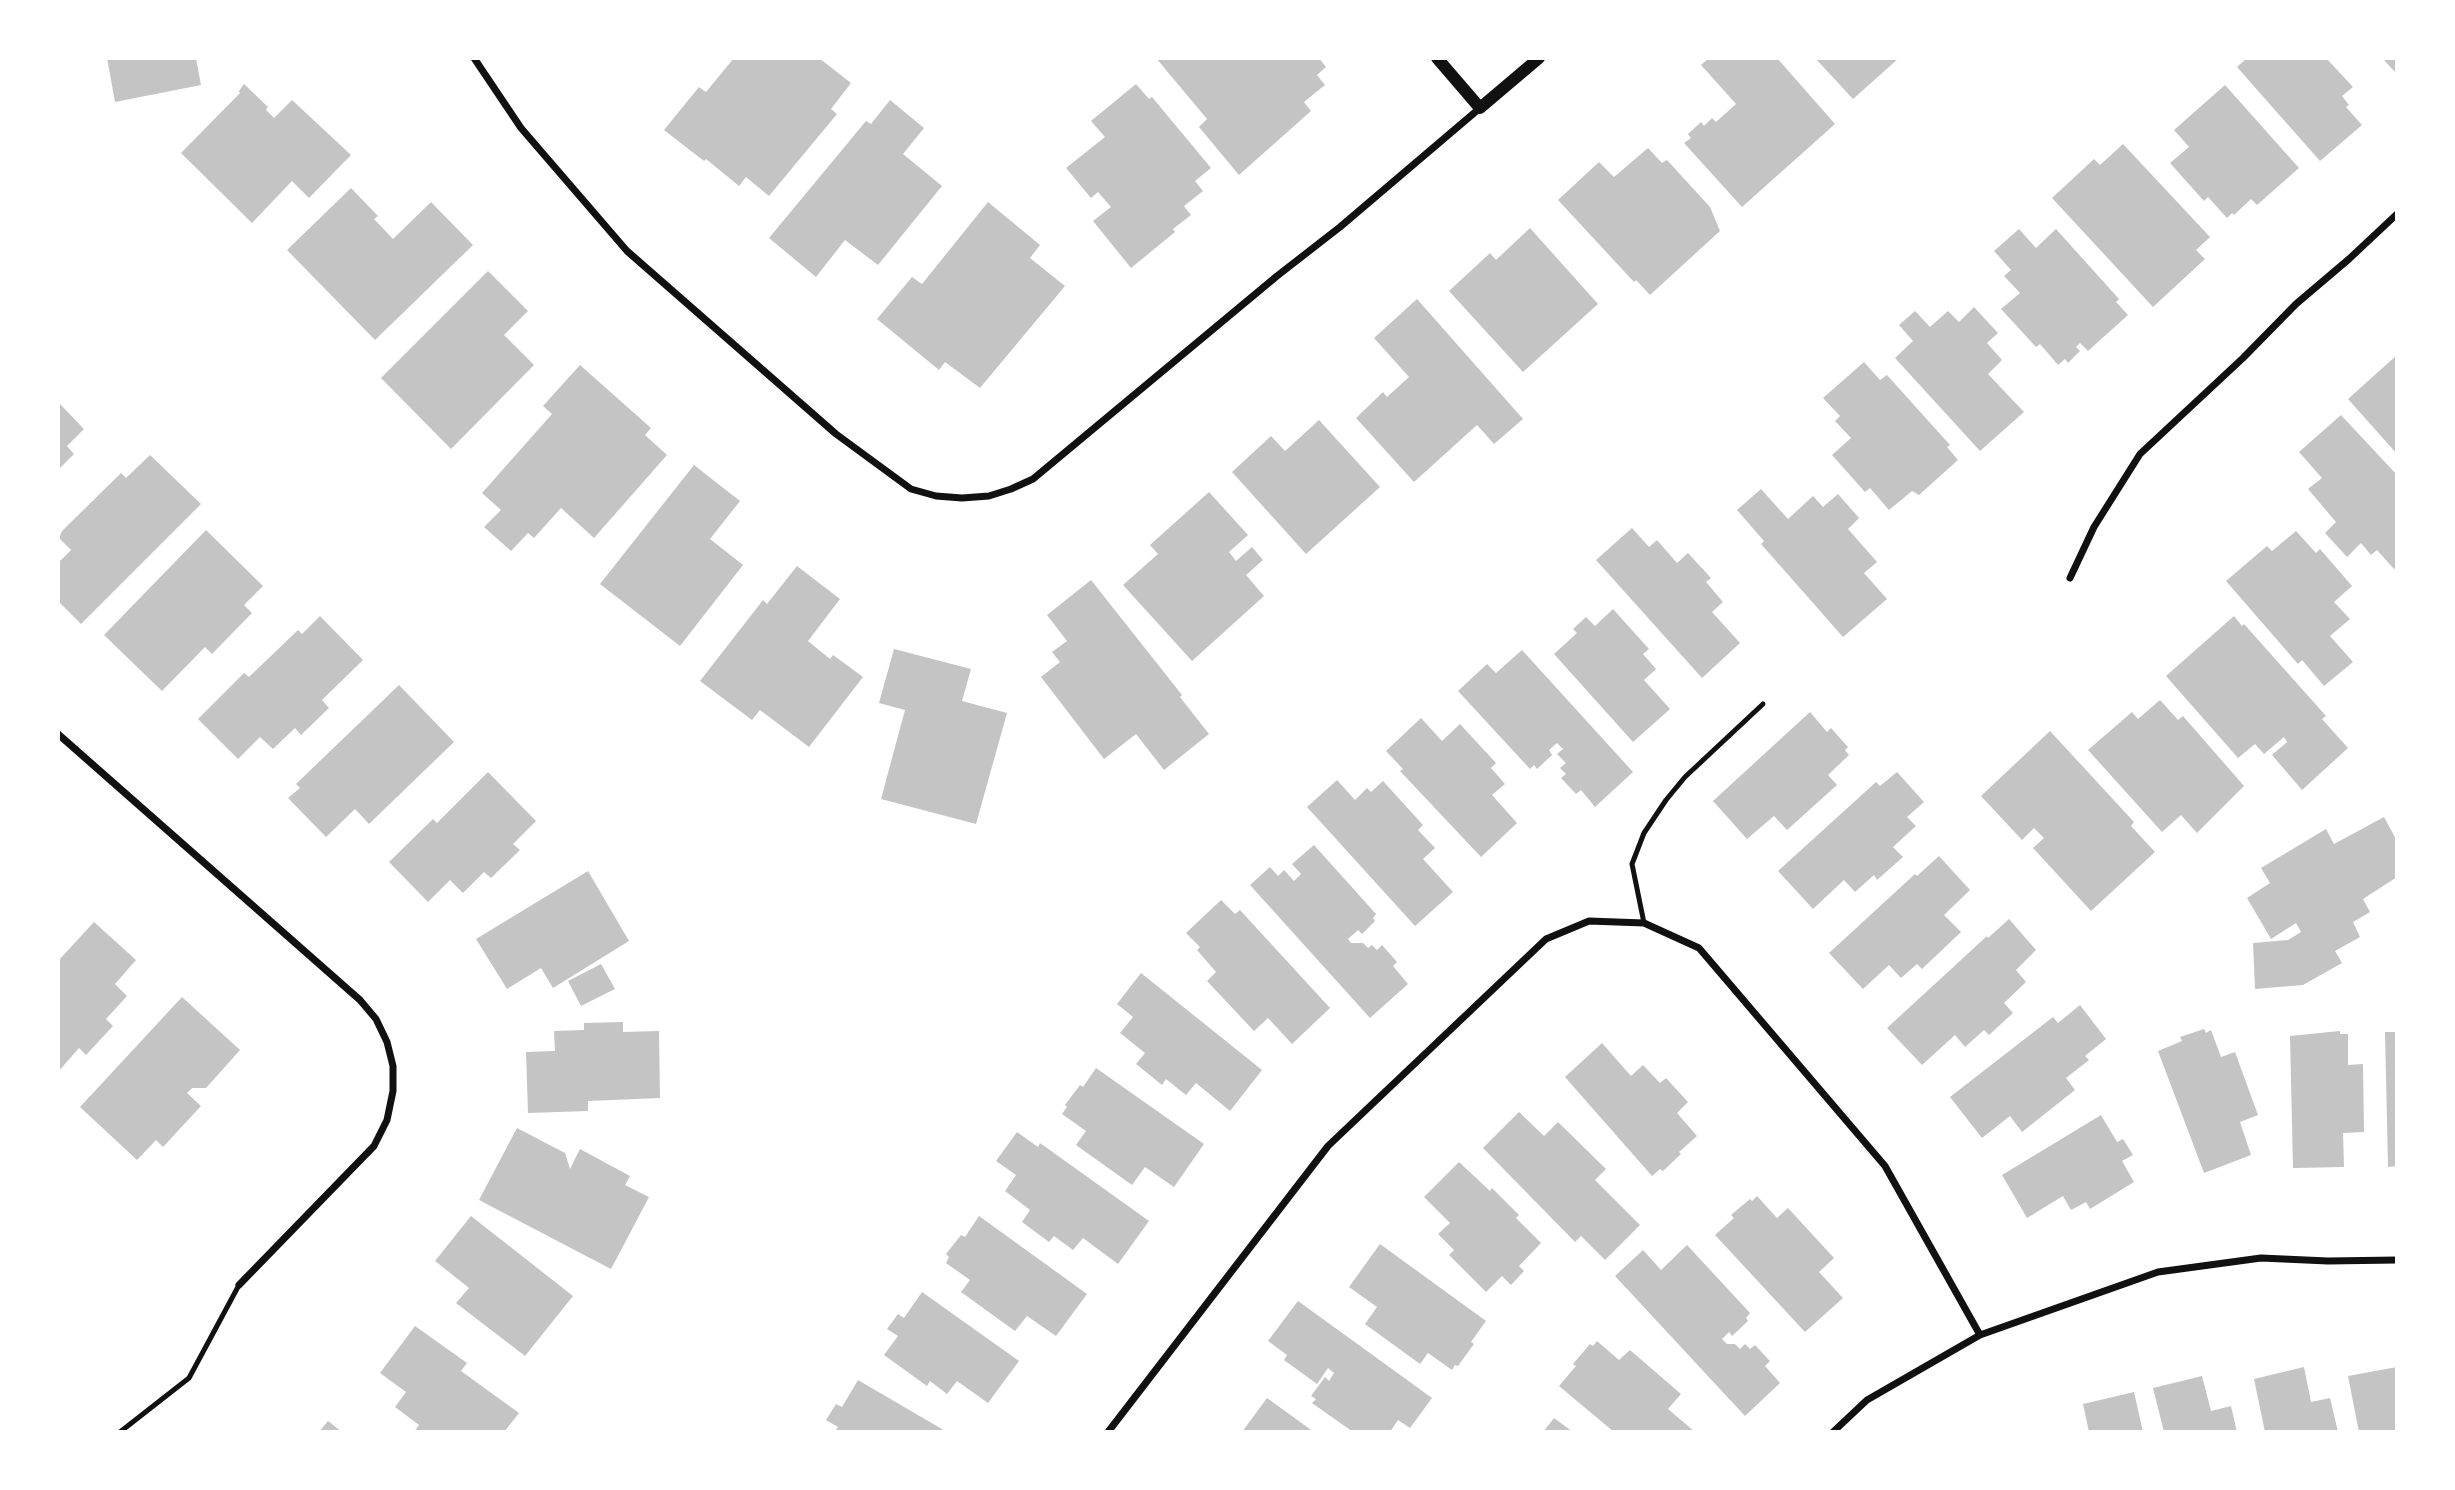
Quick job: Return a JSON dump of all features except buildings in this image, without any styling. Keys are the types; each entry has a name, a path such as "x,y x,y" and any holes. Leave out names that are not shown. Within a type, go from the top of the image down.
{"street":[{"path":"474,58 521,128 627,251 836,433 911,489 936,496 962,498 989,496 1033,479 1340,227 1539,58"},
{"path":"1437,58 1480,108"},
{"path":"2070,578 2094,527 2140,454 2243,358 2296,304 2397,214"},
{"path":"58,734 360,999 376,1019 387,1042 393,1066 393,1091 387,1120 374,1146 239,1285"},
{"path":"1108,1432 1328,1146 1546,939 1589,921 1644,923 1699,948 1885,1167 1980,1335"},
{"path":"1833,1432 1867,1400 1980,1335 2158,1272 2261,1258 2397,1261"}],"lane":[{"path":"1644,923 1632,864 1644,833 1685,777 1763,704"},
{"path":"120,1432 189,1378 239,1285"}]}
